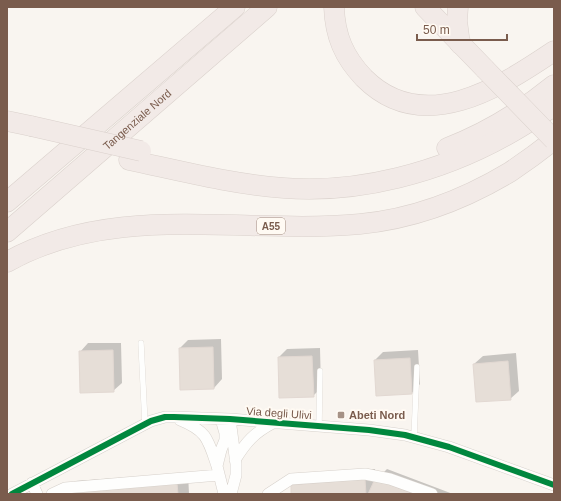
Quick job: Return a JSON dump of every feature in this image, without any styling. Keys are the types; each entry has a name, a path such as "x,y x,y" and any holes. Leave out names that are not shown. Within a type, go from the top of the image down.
{"highway":[{"name":"Tangenziale Nord","path":"7,202 235,7"},
{"name":"Tangenziale Nord","path":"7,232 267,7"},
{"path":"334,7 335,22 339,40 357,71 369,83 384,93 399,101 419,105 439,106 459,102 482,93 538,62 554,51"},
{"path":"424,7 554,140"},
{"path":"458,7 457,21 460,44"},
{"path":"7,121 19,132 135,155 273,176 323,175 364,171 407,162 455,145 509,117 554,85"},
{"path":"135,155 229,182 258,186 311,188 361,185 430,169 457,159 504,137 554,106"},
{"name":"A55","path":"7,262 25,252 57,241 92,232 127,226 170,224 323,226 361,224 395,218 432,208 476,190 510,172 554,140"}],"street":[{"name":"Via degli Ulivi","path":"12,494 145,424 165,417 226,419 405,434 449,447 553,483"},
{"path":"174,417 191,424 202,431 209,442 224,494"},
{"path":"218,471 221,450 225,440 226,419"},
{"path":"226,419 235,460 236,475 231,494"},
{"path":"235,460 245,444 253,436 272,423"},
{"path":"52,494 65,488 218,471"},
{"path":"268,494 291,479 365,474 390,479 432,494"},
{"path":"32,483 37,494"}],"lane":[{"path":"141,343 145,424"},
{"path":"414,437 417,367"},
{"path":"318,426 320,371"}],"building":[{"path":"213,347 214,389 180,390 179,348"},
{"path":"113,350 114,392 80,393 79,351"},
{"path":"312,356 314,397 279,398 278,357"},
{"path":"410,358 412,394 376,396 374,360"},
{"path":"508,361 511,400 476,402 473,364"},
{"path":"365,479 366,494 291,494 291,485"},
{"path":"375,479 414,494 368,494"},
{"path":"177,483 178,494 64,494 63,491"}],"cycle path":[{"path":"12,494 151,421 165,417 230,419 369,430 405,435 449,447 554,485"}],"place":[{"name":"Abeti Nord","path":"341,415"}]}
